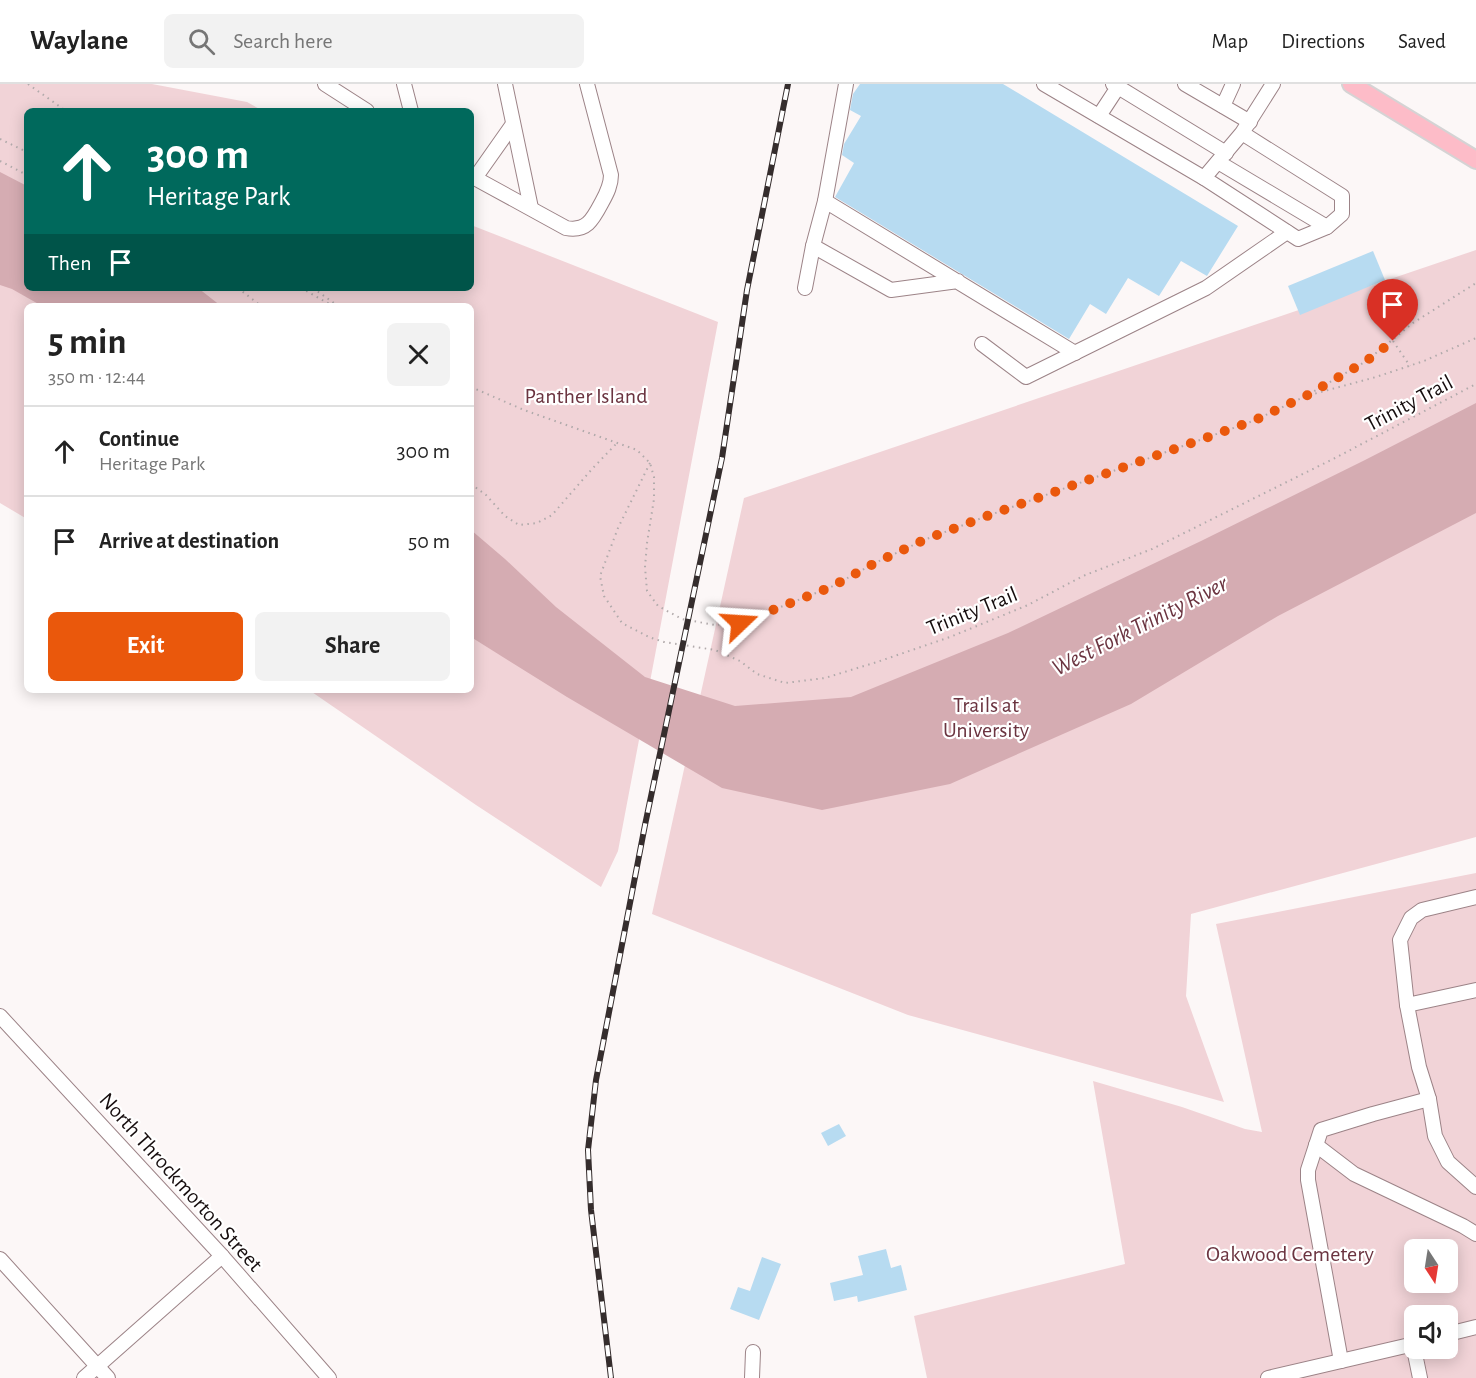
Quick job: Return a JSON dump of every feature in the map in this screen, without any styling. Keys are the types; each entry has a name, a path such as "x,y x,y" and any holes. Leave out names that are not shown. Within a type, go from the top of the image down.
{"main road":[{"path":"1351,84 1476,160"}],"street":[{"path":"325,84 363,108"},
{"path":"505,84 531,208"},
{"path":"474,178 566,228 582,228 589,223 608,191 611,175 587,84"},
{"path":"806,288 813,246 825,201 846,84"},
{"path":"1044,84 1204,178 1298,239 1327,227 1342,214 1342,196 1246,128 1222,106 1185,84"},
{"path":"1222,106 1233,84"},
{"path":"1204,178 1246,128 1273,84"},
{"path":"407,85 411,108"},
{"path":"1099,116 1116,85 1327,227"},
{"path":"474,176 513,124"},
{"path":"825,201 1075,352"},
{"path":"982,344 1026,376 1206,288 1287,232"},
{"path":"813,246 891,290 958,281"},
{"path":"1476,897 1422,910 1411,918 1400,940 1407,1005 1419,1067 1429,1099 1434,1136 1448,1162 1476,1187"},
{"path":"1407,1005 1476,990"},
{"name":"North Throckmorton Street","path":"0,1016 222,1256 329,1378"},
{"path":"1341,1360 1308,1180 1308,1170 1321,1130 1373,1113 1429,1099"},
{"path":"1316,1145 1354,1174 1476,1234"},
{"path":"84,1378 222,1256"},
{"path":"0,1259 108,1378"},
{"path":"1458,1332 1476,1327"},
{"path":"1268,1378 1316,1373 1341,1360 1404,1346"},
{"path":"752,1378 753,1352"},
{"path":"1417,1359 1420,1378"}],"path":[{"path":"28,84 62,108"},
{"path":"0,139 24,151"},
{"path":"0,161 24,173"},
{"path":"1306,396 1365,362 1413,323 1476,284"},
{"path":"242,291 257,303"},
{"path":"306,291 328,303"},
{"path":"317,291 334,303"},
{"name":"Trinity Trail","path":"650,463 654,477 654,499 647,543 646,591 658,606 681,619 716,625 740,623 831,587 924,540 1253,421 1306,396 1410,366 1476,338"},
{"path":"1393,341 1410,366"},
{"name":"Trinity Trail","path":"650,463 618,528 600,576 604,596 622,623 649,637 664,642 715,650 740,661 757,674 785,683 825,678 867,665 950,637 1028,605 1083,576 1152,549 1335,458 1476,384"},
{"path":"474,388 524,410 637,450 650,463"},
{"path":"474,486 486,495 505,516 519,525 537,523 552,515 616,443"}],"green space":[{"name":"Panther Island","path":"0,84 152,84 247,102 258,108 24,108 24,291 474,291 474,226 718,322 618,851 601,887 476,805 313,693 474,693 474,303 24,303 24,517 0,503"},
{"name":"Trails at University","path":"1476,250 1476,837 1191,914 1186,996 1224,1102 908,1015 652,914 744,498"},
{"name":"Oakwood Cemetery","path":"1476,873 1476,1378 927,1378 914,1316 1125,1264 1093,1081 1182,1107 1245,1129 1262,1132 1216,924"}],"water":[{"path":"0,172 24,184 24,291 202,291 217,303 37,303 0,285"},
{"name":"West Fork Trinity River","path":"1476,403 1476,513 1278,616 1131,704 950,784 822,810 722,788 567,697 474,639 474,533 556,607 645,677 735,706 851,697 1008,633 1365,460"}],"building":[{"path":"860,84 1003,84 1238,226 1207,276 1181,261 1159,296 1128,278 1106,314 1090,304 1069,339 835,197 854,163 842,155 844,144 861,116 850,110 853,94"},
{"path":"1373,251 1385,280 1300,315 1288,286"},
{"path":"839,1124 846,1136 828,1146 821,1133"},
{"path":"886,1249 891,1268 901,1265 907,1290 858,1302 857,1296 834,1301 830,1283 863,1275 858,1256"},
{"path":"762,1257 781,1264 759,1320 730,1309 738,1287 750,1291"}],"railway":[{"path":"611,1378 591,1210 588,1150 596,1080 645,825 722,458 747,290 788,84"}],"route":[{"path":"740,623 831,587 924,540 1253,421 1306,396 1365,362 1393,341"}]}
